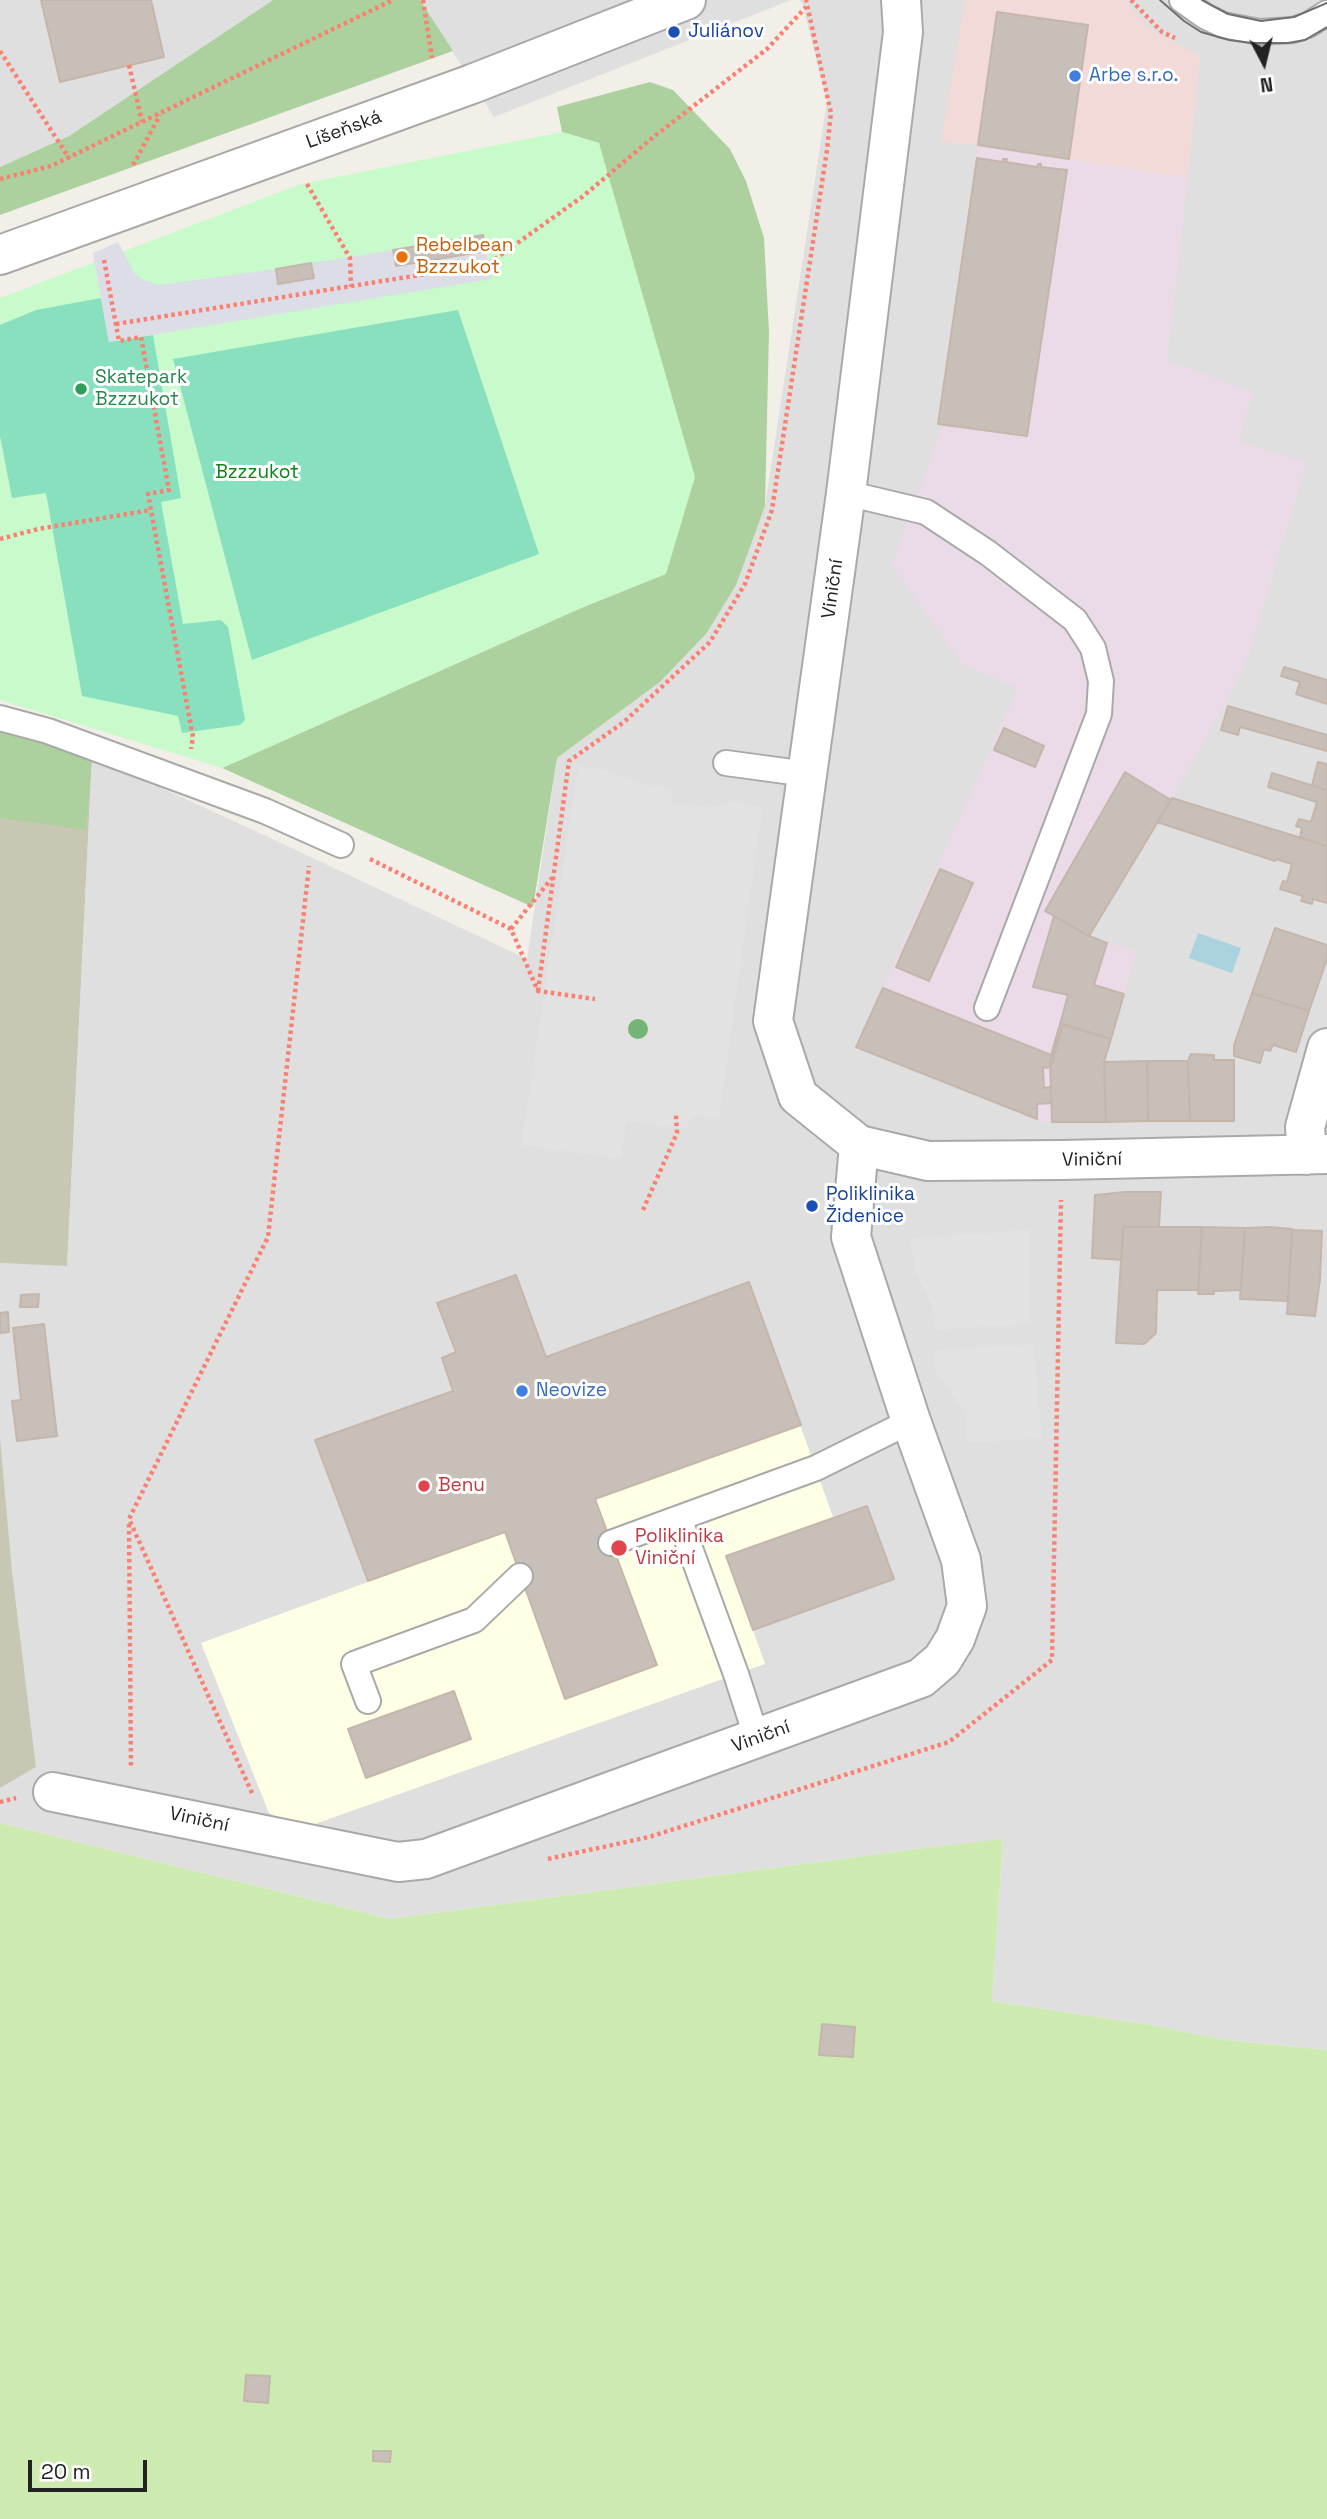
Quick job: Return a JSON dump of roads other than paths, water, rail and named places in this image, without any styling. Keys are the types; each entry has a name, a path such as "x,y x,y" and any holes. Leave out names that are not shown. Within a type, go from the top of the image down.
{"street":[{"name":"Líšeňská","path":"0,255 448,92 686,0"},
{"name":"Viniční","path":"901,0 903,32 846,493 773,1021 798,1097 859,1145 928,1161 1317,1154"},
{"path":"1317,1154 1306,1127 1314,1087 1327,1048"},
{"name":"Viniční","path":"52,1792 398,1862 426,1859 921,1678 942,1660 955,1639 967,1606 961,1560 911,1421 851,1237 859,1145"}],"lane":[{"path":"1182,0 1223,25 1259,32 1293,30 1308,25 1327,13"},
{"path":"846,493 926,512 988,553 1075,620 1093,648 1101,681 1099,714 987,1008"},
{"path":"0,718 48,730 265,811 341,845"},
{"path":"726,764 807,774"},
{"path":"611,1543 816,1468 911,1421"},
{"path":"679,1518 757,1739"},
{"path":"368,1701 354,1664 474,1620 520,1576"}],"water":[{"path":"1198,933 1241,948 1232,973 1189,958"}],"tram line":[{"path":"1160,0 1201,32 1229,40 1288,43 1305,40 1327,27"},
{"path":"1202,0 1228,14 1261,21 1294,17 1327,3"}],"place":[{"name":"Juliánov","path":"674,32"},
{"name":"Arbe s.r.o.","path":"1075,76"},
{"name":"Rebelbean Bzzzukot","path":"402,257"},
{"name":"Skatepark Bzzzukot","path":"81,389"},
{"name":"Poliklinika Židenice","path":"812,1206"},
{"name":"Neovize","path":"522,1391"},
{"name":"Benu","path":"424,1486"},
{"name":"Poliklinika Viniční","path":"619,1548"}],"park label":[{"name":"Bzzzukot","path":"257,473"}]}
